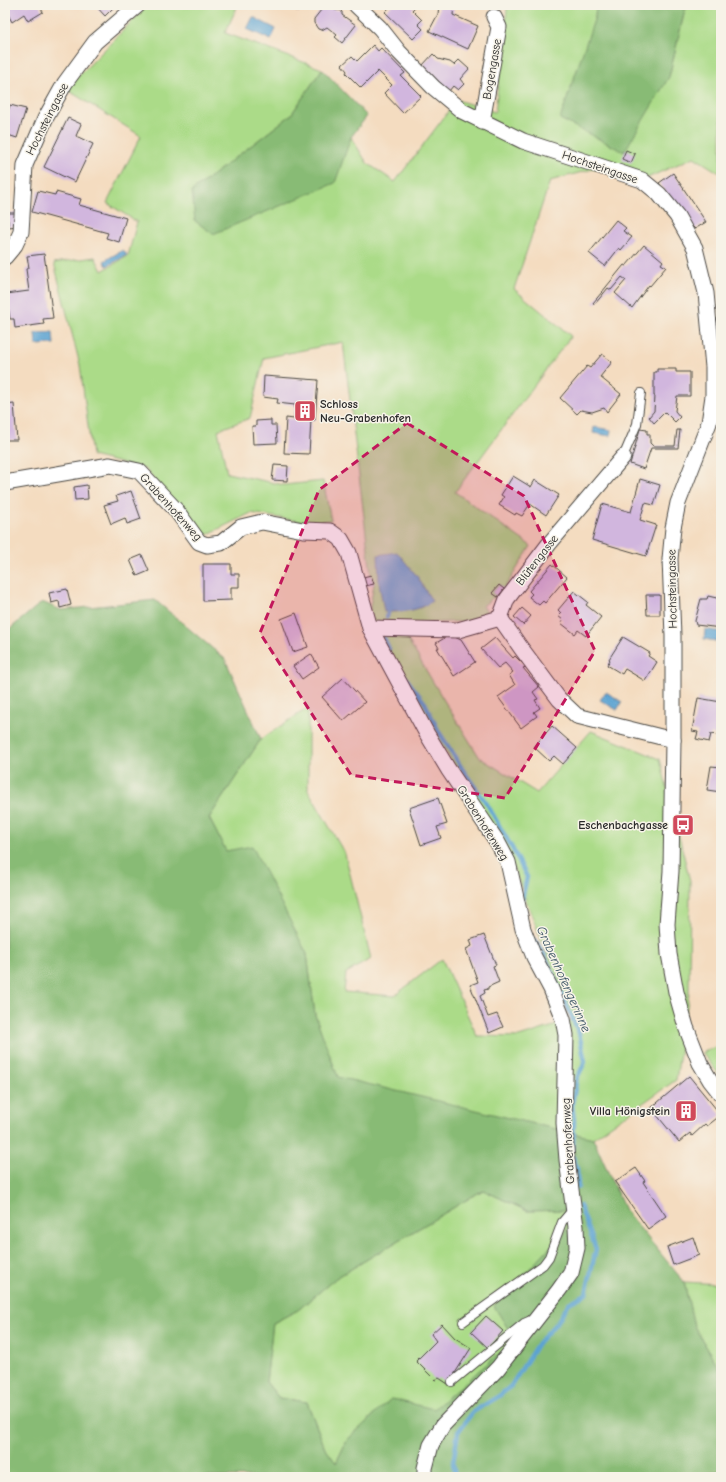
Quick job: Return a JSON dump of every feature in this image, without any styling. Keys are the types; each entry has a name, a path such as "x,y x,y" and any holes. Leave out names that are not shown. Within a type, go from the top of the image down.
{"street":[{"name":"Hochsteingasse","path":"5,257 15,245 21,232 25,165 45,119 65,83 95,42 138,5"},
{"name":"Hochsteingasse","path":"356,5 380,28 399,52 441,95 462,111 523,141 642,180 659,194 677,216 695,248 706,293 713,367 713,396 709,423 678,503 673,528 670,559 674,636 674,740 667,924 669,954 676,992 686,1027 700,1062 710,1080 721,1094"},
{"name":"Bogengasse","path":"482,122 499,27 494,16"},
{"name":"Blütengasse","path":"500,618 507,598 516,586 549,544 623,457"},
{"name":"Grabenhofenweg","path":"5,484 110,465 139,471 176,510 199,542 207,545 221,543 241,527 262,522 303,530 330,531 341,539 349,553 370,628 427,734 448,769 498,843 508,862 523,929 534,957 551,990 563,1019 566,1035 564,1123 577,1248 571,1272 539,1316 498,1368 443,1425 431,1445 425,1468 425,1477"},
{"path":"370,628 458,630 500,618 559,699 577,716 674,740"}],"lane":[{"name":"Blütengasse","path":"623,457 637,424 641,393"},
{"path":"463,1322 543,1265 549,1257 562,1222 573,1209"},
{"path":"452,1382 524,1323 539,1316"}],"highlighted area":[{"path":"407,423 524,496 595,651 505,798 351,775 260,633 319,490"}],"green space":[{"path":"148,5 238,5 225,33 322,69 291,115 192,191 334,183 351,137 367,163 395,182 457,100 495,112 507,9 504,5 596,5 595,17 669,77 685,10 692,5 721,5 721,174 694,157 645,179 600,167 550,181 514,289 571,336 455,492 531,546 504,589 499,585 492,593 498,597 492,598 483,606 488,613 470,621 428,623 405,635 480,758 537,793 591,731 660,759 690,881 689,993 676,1080 593,1138 338,1078 315,1015 307,954 226,851 209,818 261,739 308,708 308,790 345,854 371,959 346,973 344,992 394,996 442,959 477,1036 519,1037 573,1020 507,852 370,628 370,606 374,584 371,575 343,342 264,358 250,418 218,430 227,473 284,485 323,481 331,520 310,523 251,513 202,537 145,469 92,456 80,365 54,263 95,257 102,271 128,256 137,222 107,203 141,136 66,89"},
{"path":"596,5 686,5 669,77 624,152 560,119 595,17"},
{"path":"322,69 367,116 351,137 335,183 213,234 195,221 192,191 291,115"},
{"path":"155,600 225,659 261,739 209,818 226,851 252,846 307,954 315,1015 338,1077 593,1138 625,1210 684,1282 694,1326 721,1372 721,1471 710,1472 705,1477 5,1477 5,633 42,602 61,610","holes":["483,1190 527,1211 566,1210 572,1224 494,1306 515,1340 434,1409 391,1399 347,1440 336,1463 325,1448 307,1402 279,1398 266,1382 273,1323 298,1310 336,1278"]},
{"path":"721,1044 721,1077 702,1053"},
{"path":"483,1190 527,1211 566,1210 572,1224 515,1340 434,1410 391,1399 347,1440 336,1463 325,1448 307,1402 279,1398 266,1382 273,1323 298,1310 336,1278"},
{"path":"684,1282 721,1284 721,1372 694,1326"}],"water":[{"path":"253,17 276,29 271,40 247,29"},
{"path":"123,250 127,255 107,266 104,261"},
{"path":"53,332 54,344 36,345 35,333"},
{"path":"594,427 611,430 610,436 593,433"},
{"path":"397,552 417,576 432,601 427,605 415,609 384,612 379,583 378,555"},
{"path":"705,629 721,632 721,642 704,639"},
{"path":"606,692 622,702 617,710 600,700"}],"building":[{"path":"5,5 39,5 43,12 28,21 24,14 12,22 5,9"},
{"path":"95,5 116,5 105,16"},
{"path":"284,5 301,5 298,12"},
{"path":"312,5 323,5 319,10"},
{"path":"325,5 329,5 335,10 340,10 342,15 356,25 342,43 335,37 337,35 327,27 322,30 318,29 314,23 314,19"},
{"path":"392,5 412,5 415,7 412,10 422,20 418,24 423,29 413,39 385,12"},
{"path":"439,5 454,5 453,15 478,26 468,49 429,31 438,14"},
{"path":"373,45 378,51 381,48 405,73 401,76 421,96 403,113 384,93 392,85 378,71 361,88 346,73 347,71 342,65 352,56 357,61"},
{"path":"433,54 438,59 450,62 454,65 459,60 469,69 460,79 464,84 458,90 453,86 449,91 422,66"},
{"path":"10,105 26,109 17,138 5,134 5,113 7,114"},
{"path":"68,118 81,124 76,136 93,144 75,182 44,167"},
{"path":"626,150 635,154 631,163 622,159"},
{"path":"673,173 706,222 695,229 692,226 689,228 659,183"},
{"path":"38,191 55,195 56,192 81,199 79,205 126,218 119,242 106,238 108,233 32,212"},
{"path":"5,213 19,213 20,226 8,227 8,220 5,220"},
{"path":"616,220 626,228 623,231 632,237 621,250 619,248 605,266 589,253"},
{"path":"644,245 663,261 661,264 666,267 650,286 649,285 632,308 615,293 626,280 622,277 611,290 608,288 595,304 593,303 624,265 626,266"},
{"path":"44,254 53,318 43,319 44,324 15,328 14,319 10,319 6,294 29,291 26,269 29,268 27,256"},
{"path":"602,354 612,362 600,377 621,394 607,412 604,408 592,412 581,410 577,414 560,398 587,366 590,368"},
{"path":"657,369 676,369 676,372 690,372 690,396 677,396 675,411 680,417 675,422 665,412 654,423 649,417 654,411 654,372 657,372"},
{"name":"Schloss Neu-Grabenhofen","path":"264,376 318,380 315,420 311,420 309,454 284,453 286,418 294,419 295,405 277,403 278,399 263,397"},
{"path":"14,404 17,440 5,440 5,405"},
{"path":"271,420 271,425 276,425 277,443 253,444 252,426 256,426 256,421"},
{"path":"640,429 647,430 647,434 650,434 650,443 653,446 675,446 677,430 680,430 678,448 651,448 644,469 630,464"},
{"path":"274,465 288,466 287,481 272,480"},
{"path":"513,476 531,487 535,480 559,495 546,515 530,504 522,516 516,513 515,515 499,505 504,497 501,495"},
{"path":"640,479 660,485 654,505 645,503 640,520 656,525 646,556 592,540 602,504 631,512"},
{"path":"87,485 88,499 75,500 74,487"},
{"path":"131,491 141,519 127,524 125,518 111,524 104,505 118,501 116,496"},
{"path":"142,555 149,571 137,576 130,560"},
{"path":"203,564 231,564 231,574 239,574 239,587 231,587 231,600 203,601"},
{"path":"552,564 567,577 545,603 543,601 539,605 529,597 532,594 529,591"},
{"path":"371,575 374,584 365,586 363,577"},
{"path":"499,585 504,589 498,597 492,593"},
{"path":"67,589 71,605 60,608 59,601 51,603 49,593"},
{"path":"574,591 588,602 586,605 601,617 586,636 578,630 575,634 561,623 563,620 558,616 561,613 558,610"},
{"path":"646,595 660,595 660,615 647,615"},
{"path":"708,596 721,599 721,628 696,625 695,621 701,599 707,599"},
{"path":"522,608 531,616 523,625 514,617"},
{"path":"296,613 308,647 293,652 281,619"},
{"path":"450,635 461,640 475,662 454,676 437,648 439,648 436,643"},
{"path":"623,637 650,653 648,656 657,662 645,681 625,669 622,674 607,665 610,660 609,659"},
{"path":"495,638 513,658 515,656 526,667 523,668 539,687 533,692 538,699 535,700 540,708 534,712 537,716 521,728 498,697 515,685 509,675 513,672 505,663 498,668 481,649"},
{"path":"311,654 319,667 302,679 293,666"},
{"path":"343,678 365,702 343,721 322,697"},
{"path":"698,698 721,702 721,726 718,735 711,734 709,742 696,739 698,732 692,731"},
{"path":"552,726 577,748 563,764 554,756 549,761 534,747"},
{"path":"711,766 721,767 721,792 707,790"},
{"path":"438,798 447,824 437,827 441,838 421,845 409,808"},
{"path":"484,935 496,965 493,966 499,982 488,987 488,989 484,990 485,993 480,996 488,1017 497,1014 503,1027 489,1033 470,985 478,982 466,949 472,946 470,940"},
{"name":"Villa Hönigstein","path":"689,1076 721,1115 707,1126 705,1124 692,1136 690,1133 679,1142 651,1108"},
{"path":"636,1168 645,1181 643,1182 666,1216 648,1229 615,1182"},
{"path":"693,1237 699,1255 673,1265 667,1247"},
{"path":"486,1316 503,1331 488,1348 471,1332"},
{"path":"442,1324 455,1338 471,1348 448,1384 439,1378 435,1380 416,1361 436,1341 431,1334"}],"waterway":[{"name":"Grabenhofengerinne","path":"387,617 390,606"},
{"name":"Grabenhofengerinne","path":"384,638 389,649"},
{"name":"Grabenhofengerinne","path":"402,673 425,703 439,732 487,804 512,848 527,877 522,899"},
{"name":"Grabenhofengerinne","path":"535,940 544,955 579,1033 585,1062 577,1078 572,1104 574,1120 573,1149"},
{"name":"Grabenhofengerinne","path":"573,1157 577,1168 578,1187"},
{"name":"Grabenhofengerinne","path":"455,1477 453,1463 458,1432 473,1412 499,1396 511,1386 538,1343 558,1321 569,1303 586,1294 596,1249 580,1206"}],"place":[{"name":"Schloss Neu-Grabenhofen","path":"305,411"},
{"name":"Eschenbachgasse","path":"683,825"},
{"name":"Villa Hönigstein","path":"686,1111"}]}
